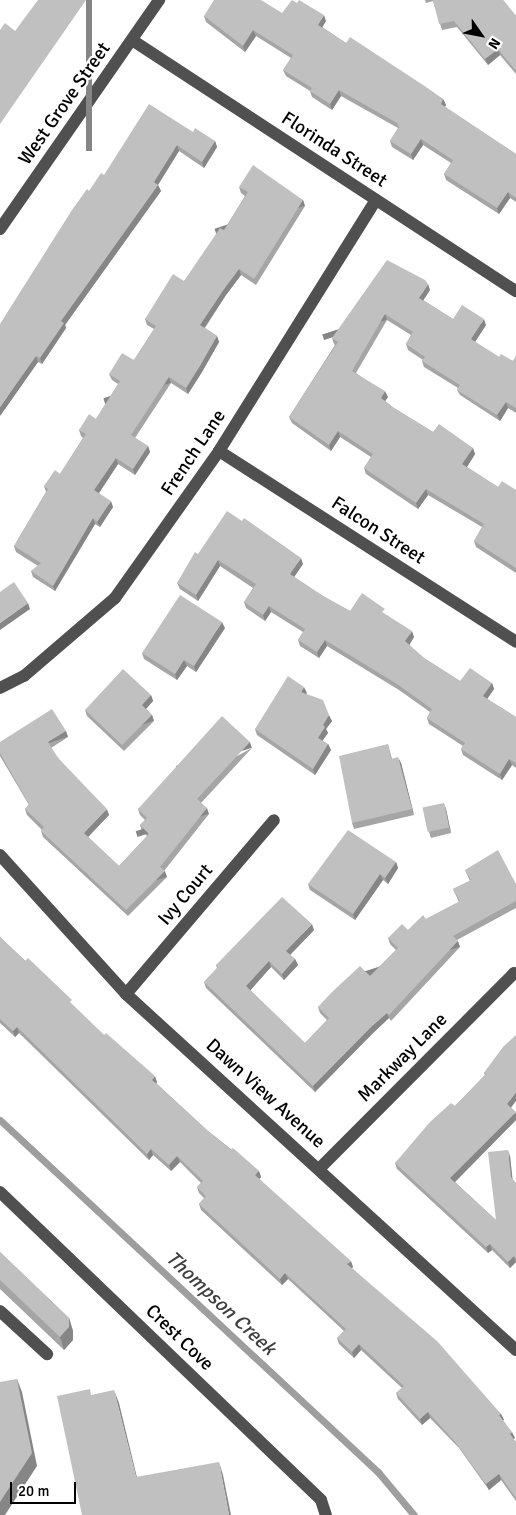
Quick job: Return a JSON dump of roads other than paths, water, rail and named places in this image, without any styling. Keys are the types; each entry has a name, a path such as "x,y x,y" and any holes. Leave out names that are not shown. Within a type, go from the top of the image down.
{"street":[{"name":"West Grove Street","path":"0,229 159,0"},
{"name":"Florinda Street","path":"132,40 516,291"},
{"name":"French Lane","path":"0,688 24,676 115,598 219,451 376,200"},
{"name":"Falcon Street","path":"219,451 516,642"},
{"name":"Ivy Court","path":"126,994 274,820"},
{"name":"Dawn View Avenue","path":"0,855 126,994 516,1350"},
{"name":"Markway Lane","path":"319,1169 515,974"},
{"name":"Crest Cove","path":"0,1192 321,1500 326,1515"},
{"path":"0,1311 47,1354"}],"waterway":[{"name":"Thompson Creek","path":"0,1120 378,1472 414,1515"}]}
